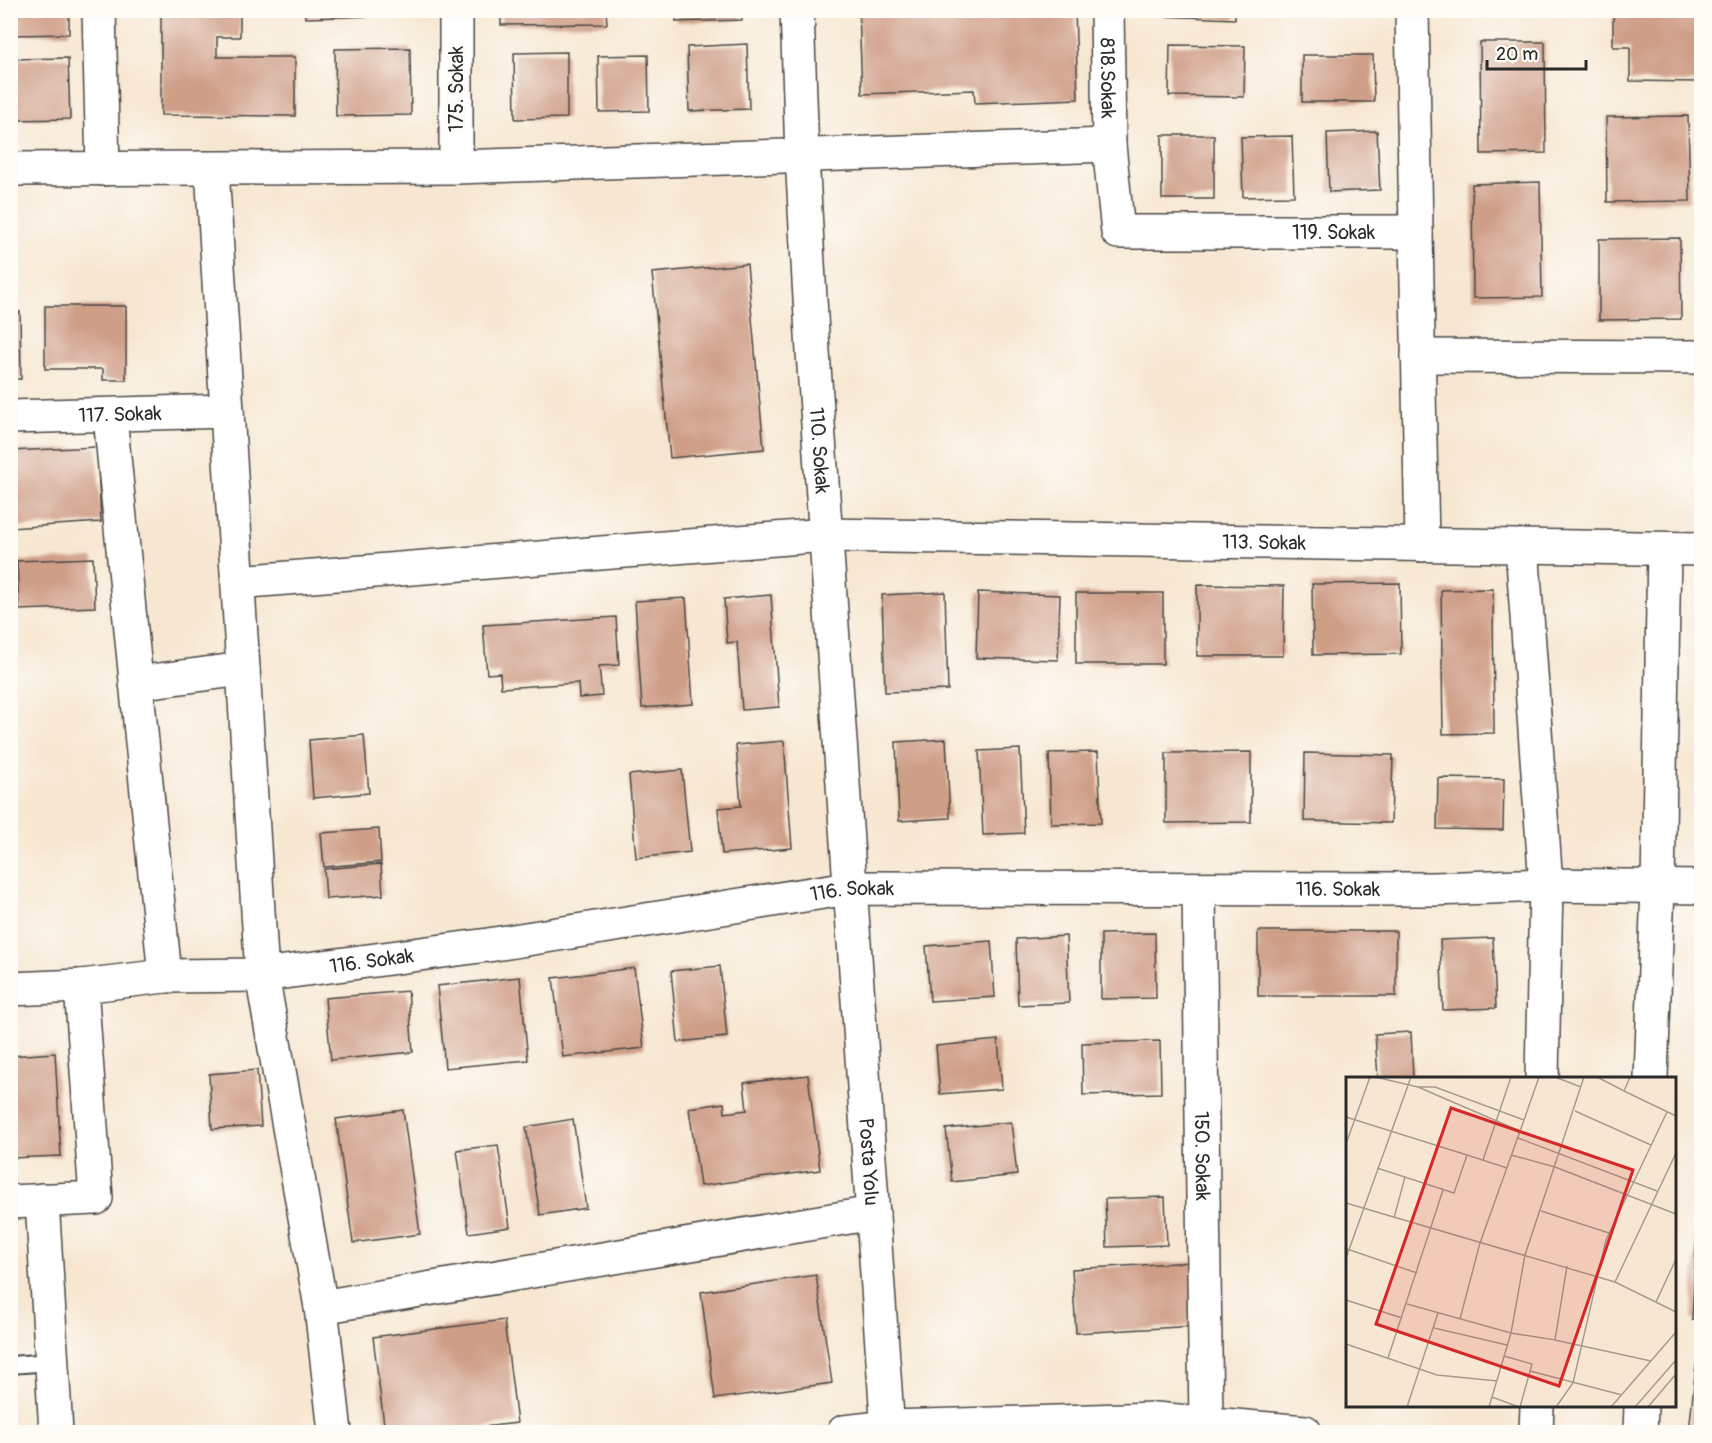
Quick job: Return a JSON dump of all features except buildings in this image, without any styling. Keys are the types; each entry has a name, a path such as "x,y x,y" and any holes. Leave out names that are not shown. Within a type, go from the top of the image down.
{"street":[{"path":"99,10 103,169"},
{"name":"175. Sokak","path":"456,10 456,167"},
{"name":"110. Sokak","path":"797,10 802,156 849,888"},
{"name":"818.Sokak","path":"1107,10 1109,145"},
{"path":"1413,10 1422,545"},
{"path":"10,169 456,167 1109,145"},
{"name":"119. Sokak","path":"1109,145 1118,232 1416,232"},
{"path":"212,169 262,975 321,1307 335,1432"},
{"path":"1419,356 1701,357"},
{"name":"117. Sokak","path":"10,417 227,411"},
{"path":"110,416 165,976"},
{"name":"113. Sokak","path":"238,582 825,535 1701,549"},
{"path":"1522,546 1546,885 1542,1077"},
{"path":"1652,1077 1664,549"},
{"path":"136,683 243,669"},
{"name":"116. Sokak","path":"10,989 81,986 165,976 262,975 488,945 849,888 1434,889 1546,885 1701,887"},
{"name":"Posta Yolu","path":"849,888 888,1430"},
{"name":"150. Sokak","path":"1199,889 1206,1424"},
{"path":"56,1432 51,1362 26,1201 96,1198 81,986"},
{"path":"321,1307 873,1213"},
{"path":"1536,1432 1537,1407"},
{"path":"1640,1432 1641,1407"},
{"path":"844,1432 1155,1419 1305,1432"}],"lane":[{"path":"10,1365 51,1362"}]}
